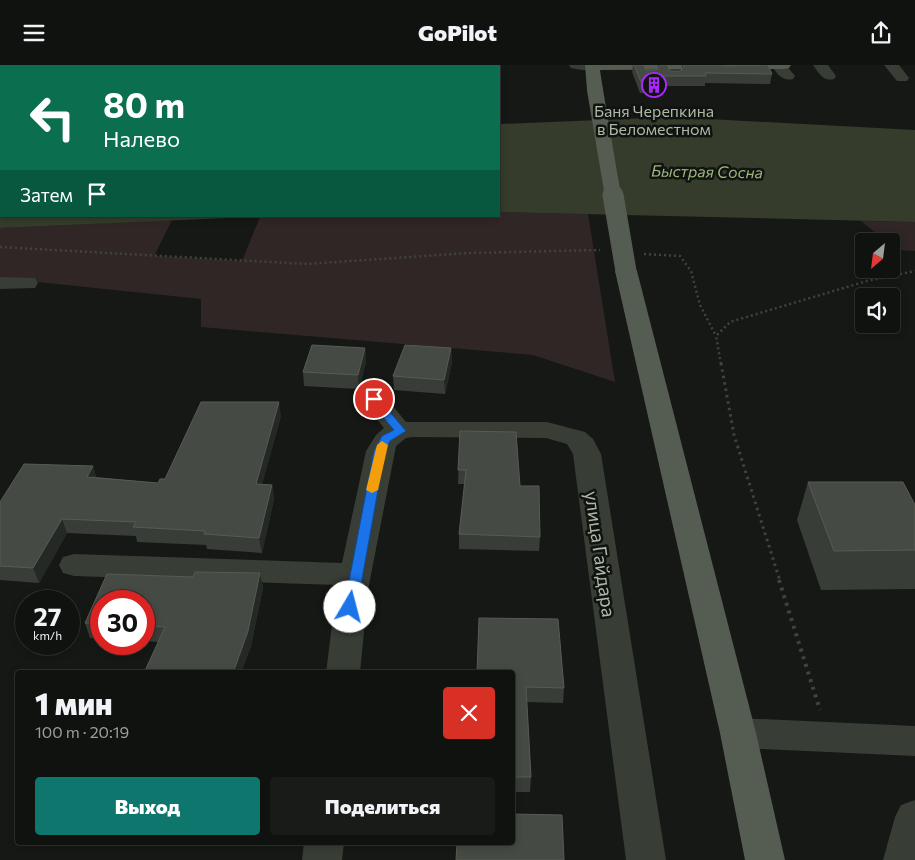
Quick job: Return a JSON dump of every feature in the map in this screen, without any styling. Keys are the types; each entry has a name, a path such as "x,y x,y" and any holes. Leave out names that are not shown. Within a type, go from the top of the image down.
{"main road":[{"path":"718,65 692,65 672,71 592,66 625,258 738,733 765,860"},
{"path":"745,65 767,65 783,69"}],"street":[{"path":"576,65 592,66"},
{"path":"718,65 725,71 744,71 745,65"},
{"path":"891,65 902,78"},
{"path":"0,283 27,283"},
{"path":"343,670 355,574 380,451 383,443 395,433 374,399"},
{"name":"улица Гайдара","path":"395,433 413,429 547,430 570,435 583,445 587,454 646,860"},
{"path":"74,565 355,574"},
{"path":"738,733 915,741"},
{"path":"904,860 915,817"},
{"path":"322,860 324,845"}],"path":[{"path":"0,247 307,264 469,253 588,250 625,258 680,256 691,271 700,305 716,336 734,435 828,737"},
{"path":"716,336 730,322 867,281 915,271"}],"shaded area":[{"path":"500,212 588,214 615,382 533,355 201,327 201,299 18,280 0,280 0,228 172,220 154,256 242,261 260,217 500,217"},
{"path":"861,221 915,222 915,251 900,250 900,233 876,233"}],"water":[{"name":"Быстрая Сосна","path":"672,117 915,130 915,222 500,212 500,124"},
{"path":"0,217 253,217 0,228"}],"building":[{"path":"634,65 643,65 646,70 656,70 660,65 667,65 670,71 680,71 684,67 683,65 768,65 772,74 705,73 706,76 659,76 662,82 641,82"},
{"path":"312,345 365,348 358,375 303,372"},
{"path":"405,345 451,348 444,380 393,376"},
{"path":"201,402 279,402 256,484 272,485 259,538 204,534 205,531 133,527 136,522 62,519 33,568 0,566 0,502 24,464 93,466 87,477 158,483 160,479 165,479"},
{"path":"460,431 516,432 520,486 539,486 540,537 459,534 466,470 458,470"},
{"path":"808,482 903,482 915,505 915,550 834,551"},
{"path":"195,572 260,573 248,631 234,670 145,670 152,655 155,655 155,649 165,627 155,627 155,590 100,590 107,574 193,577"},
{"path":"90,612 90,623 85,623"},
{"path":"479,618 558,619 564,688 526,687 531,777 515,777 515,670 477,670"},
{"path":"515,814 562,815 564,860 456,860 457,845 515,845"}],"slow traffic":[{"path":"372,490 382,445"}],"place":[{"name":"Баня Черепкина в Беломестном","path":"654,85"}],"route":[{"path":"350,607 380,451 386,439 400,431 374,399"}]}
